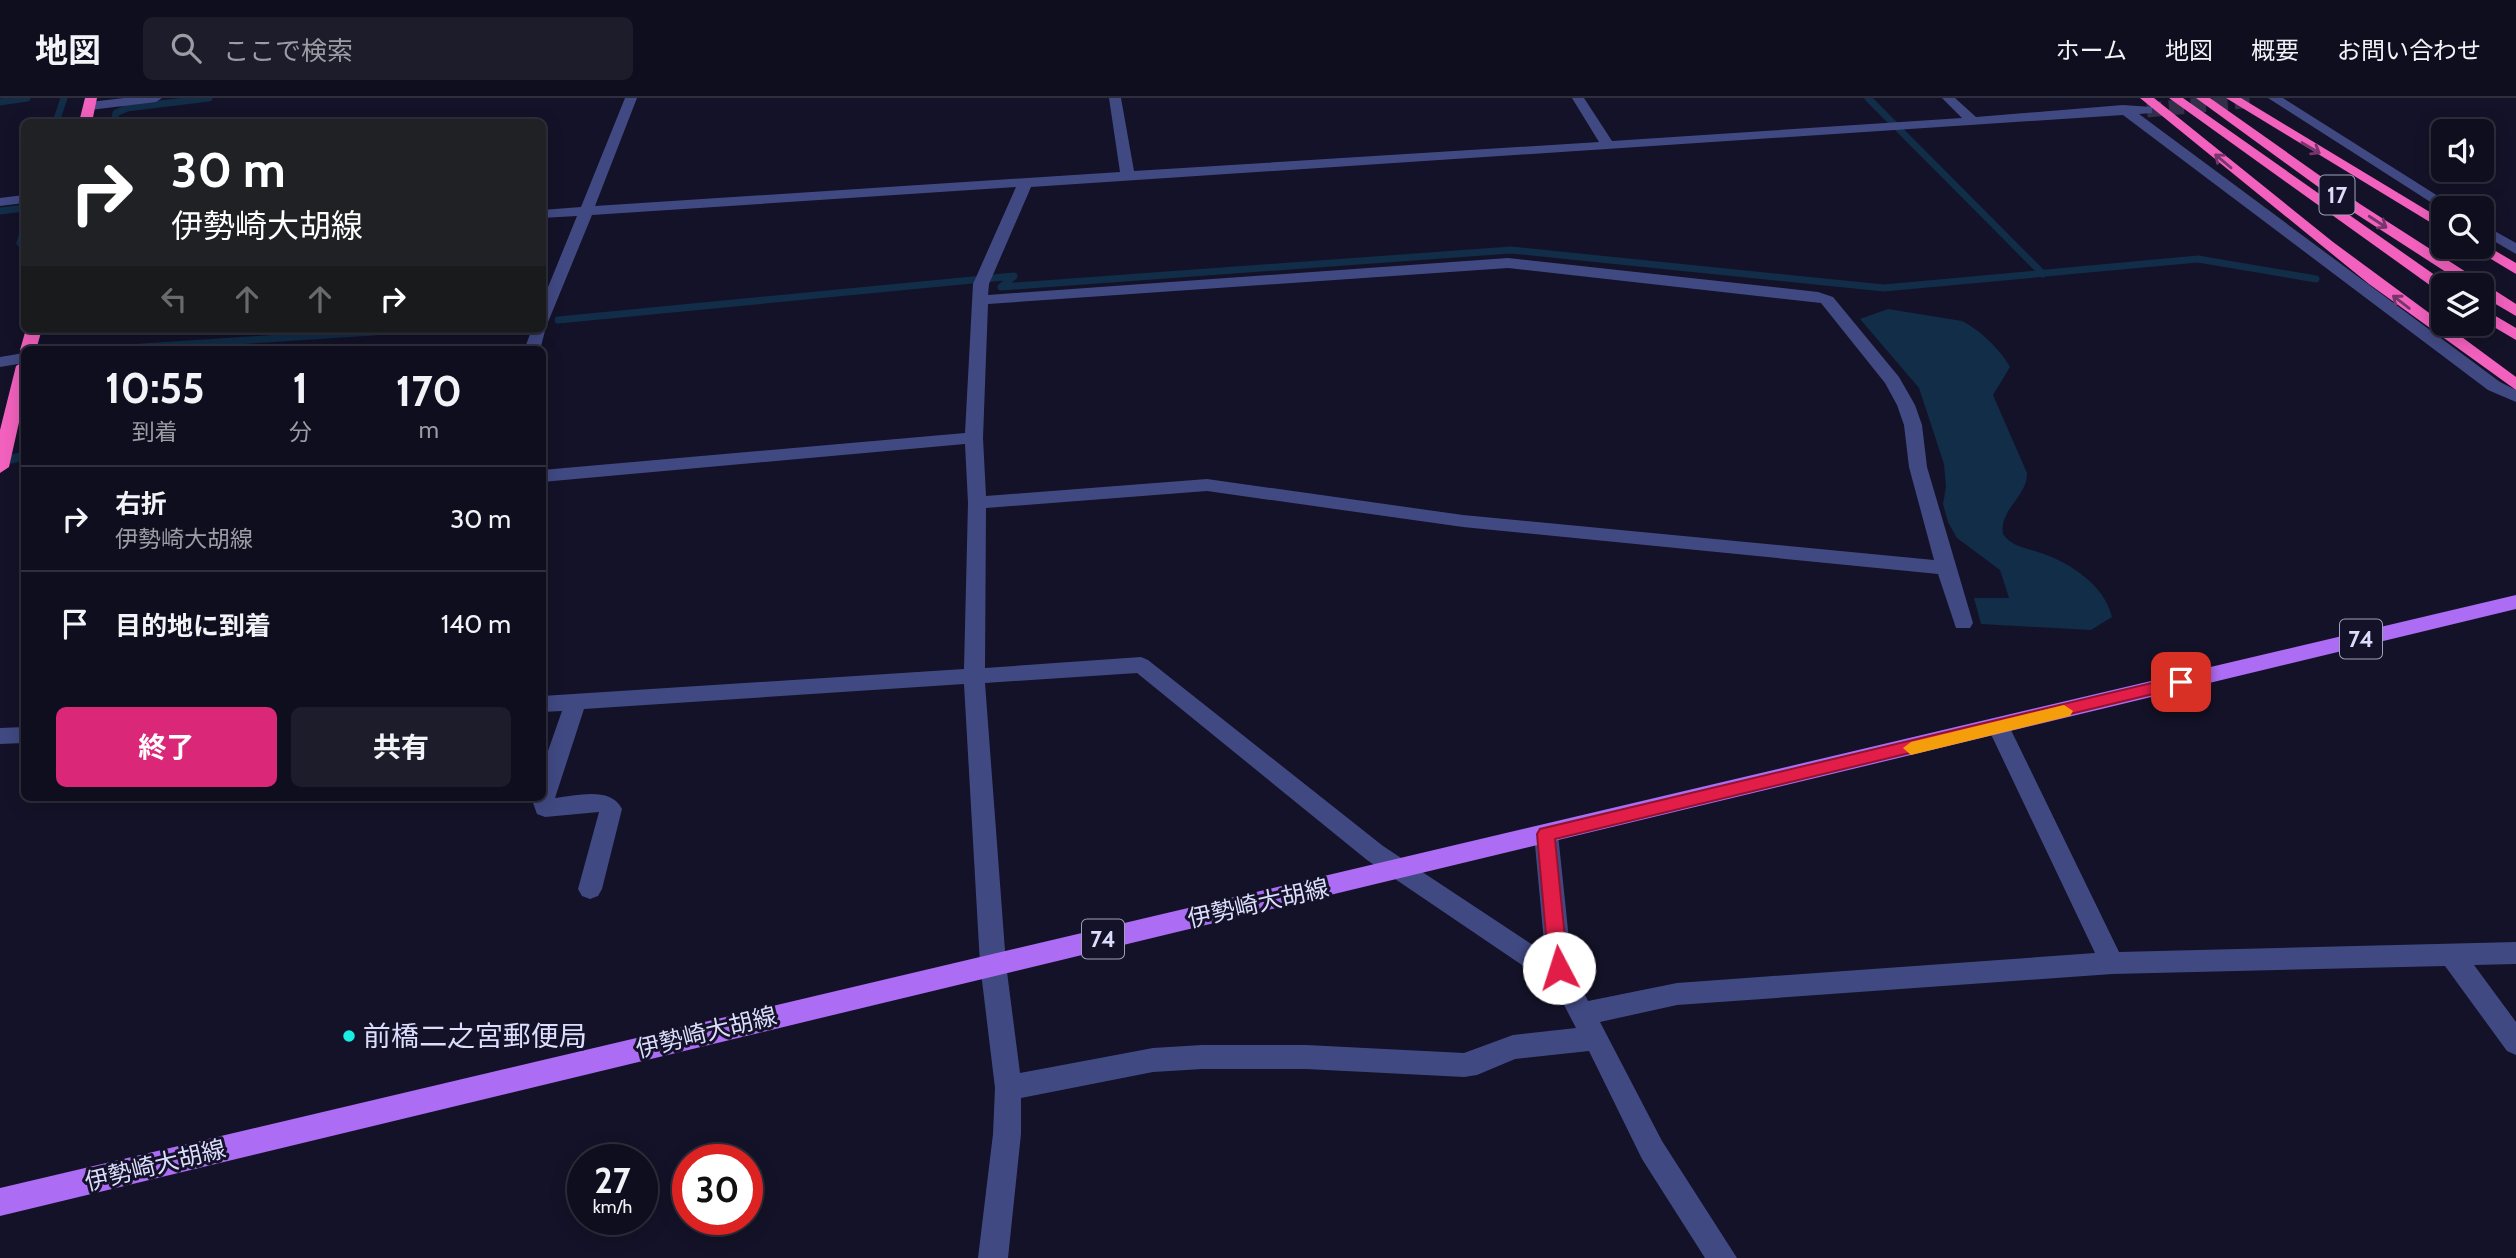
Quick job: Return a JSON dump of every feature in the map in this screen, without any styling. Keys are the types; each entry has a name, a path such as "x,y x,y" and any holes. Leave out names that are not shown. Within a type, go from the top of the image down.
{"highway":[{"name":"17","path":"2175,98 2431,279"},
{"name":"17","path":"2202,98 2355,207 2457,273"},
{"path":"2232,98 2431,219"},
{"path":"2147,104 2516,385"},
{"path":"2494,256 2516,269"},
{"path":"2494,297 2516,311"},
{"path":"2494,321 2516,335"},
{"path":"0,467 21,379"}],"main road":[{"name":"伊勢崎大胡線","path":"0,1202 993,964 1999,728 2516,602"}],"street":[{"path":"90,102 156,98"},
{"path":"546,313 631,98"},
{"path":"1115,98 1128,176"},
{"path":"1578,98 1607,144"},
{"path":"1948,98 1972,120"},
{"path":"2110,98 2467,365 2516,397"},
{"path":"2256,100 2295,98"},
{"path":"2276,99 2431,196"},
{"path":"546,214 2126,112 2147,104"},
{"path":"993,1258 1007,1134 1008,1088 993,964 974,677 977,503 974,438 979,300 994,252 1025,184"},
{"path":"0,202 21,199"},
{"path":"2494,236 2516,250"},
{"path":"979,300 1507,263 1818,297 1827,300 1901,393 1913,425 1918,467 1963,623"},
{"path":"0,362 21,358"},
{"path":"2467,365 2486,372 2489,366"},
{"path":"546,476 974,438"},
{"path":"977,503 1207,485 1463,521 1946,568"},
{"path":"546,704 1141,665 1375,853 1537,961 1559,968"},
{"path":"546,791 576,702"},
{"path":"1999,728 2112,963"},
{"path":"0,736 21,734"},
{"path":"543,801 545,808 603,803 611,809 590,889"},
{"path":"1546,834 1559,968 1568,992 1596,1038 1653,1150 1722,1258"},
{"path":"1581,1014 1677,994 2112,963 2516,953"},
{"path":"2452,954 2516,1043"},
{"path":"1008,1088 1153,1060 1306,1057 1464,1065 1477,1063 1513,1048 1596,1038"}],"water":[{"path":"1888,309 1962,321 1982,335 2006,360 2010,367 1993,395 2027,473 2023,489 2005,517 2003,534 2015,544 2052,557 2075,569 2102,595 2112,617 2091,630 1981,624 1974,598 2009,598 2000,570 1957,538 1948,522 1943,504 1946,487 1944,464 1919,388 1860,319"}],"waterway":[{"path":"0,102 27,98"},
{"path":"57,119 64,98"},
{"path":"115,119 116,113 127,108 209,98"},
{"path":"1868,98 2042,273"},
{"path":"0,211 21,208"},
{"path":"21,240 21,243"},
{"path":"558,320 1014,276 1001,287 1511,250 1884,288 2042,273"},
{"path":"2042,273 2198,259 2316,279"},
{"path":"158,346 358,333"},
{"path":"0,462 21,457"}],"tunnel":[{"path":"2147,110 2255,100"}],"slow traffic":[{"path":"1911,748 2064,711"}],"place":[{"name":"前橋二之宮郵便局","path":"349,1036"}],"route":[{"path":"1559,968 1546,834 1999,728 2181,682"}]}
